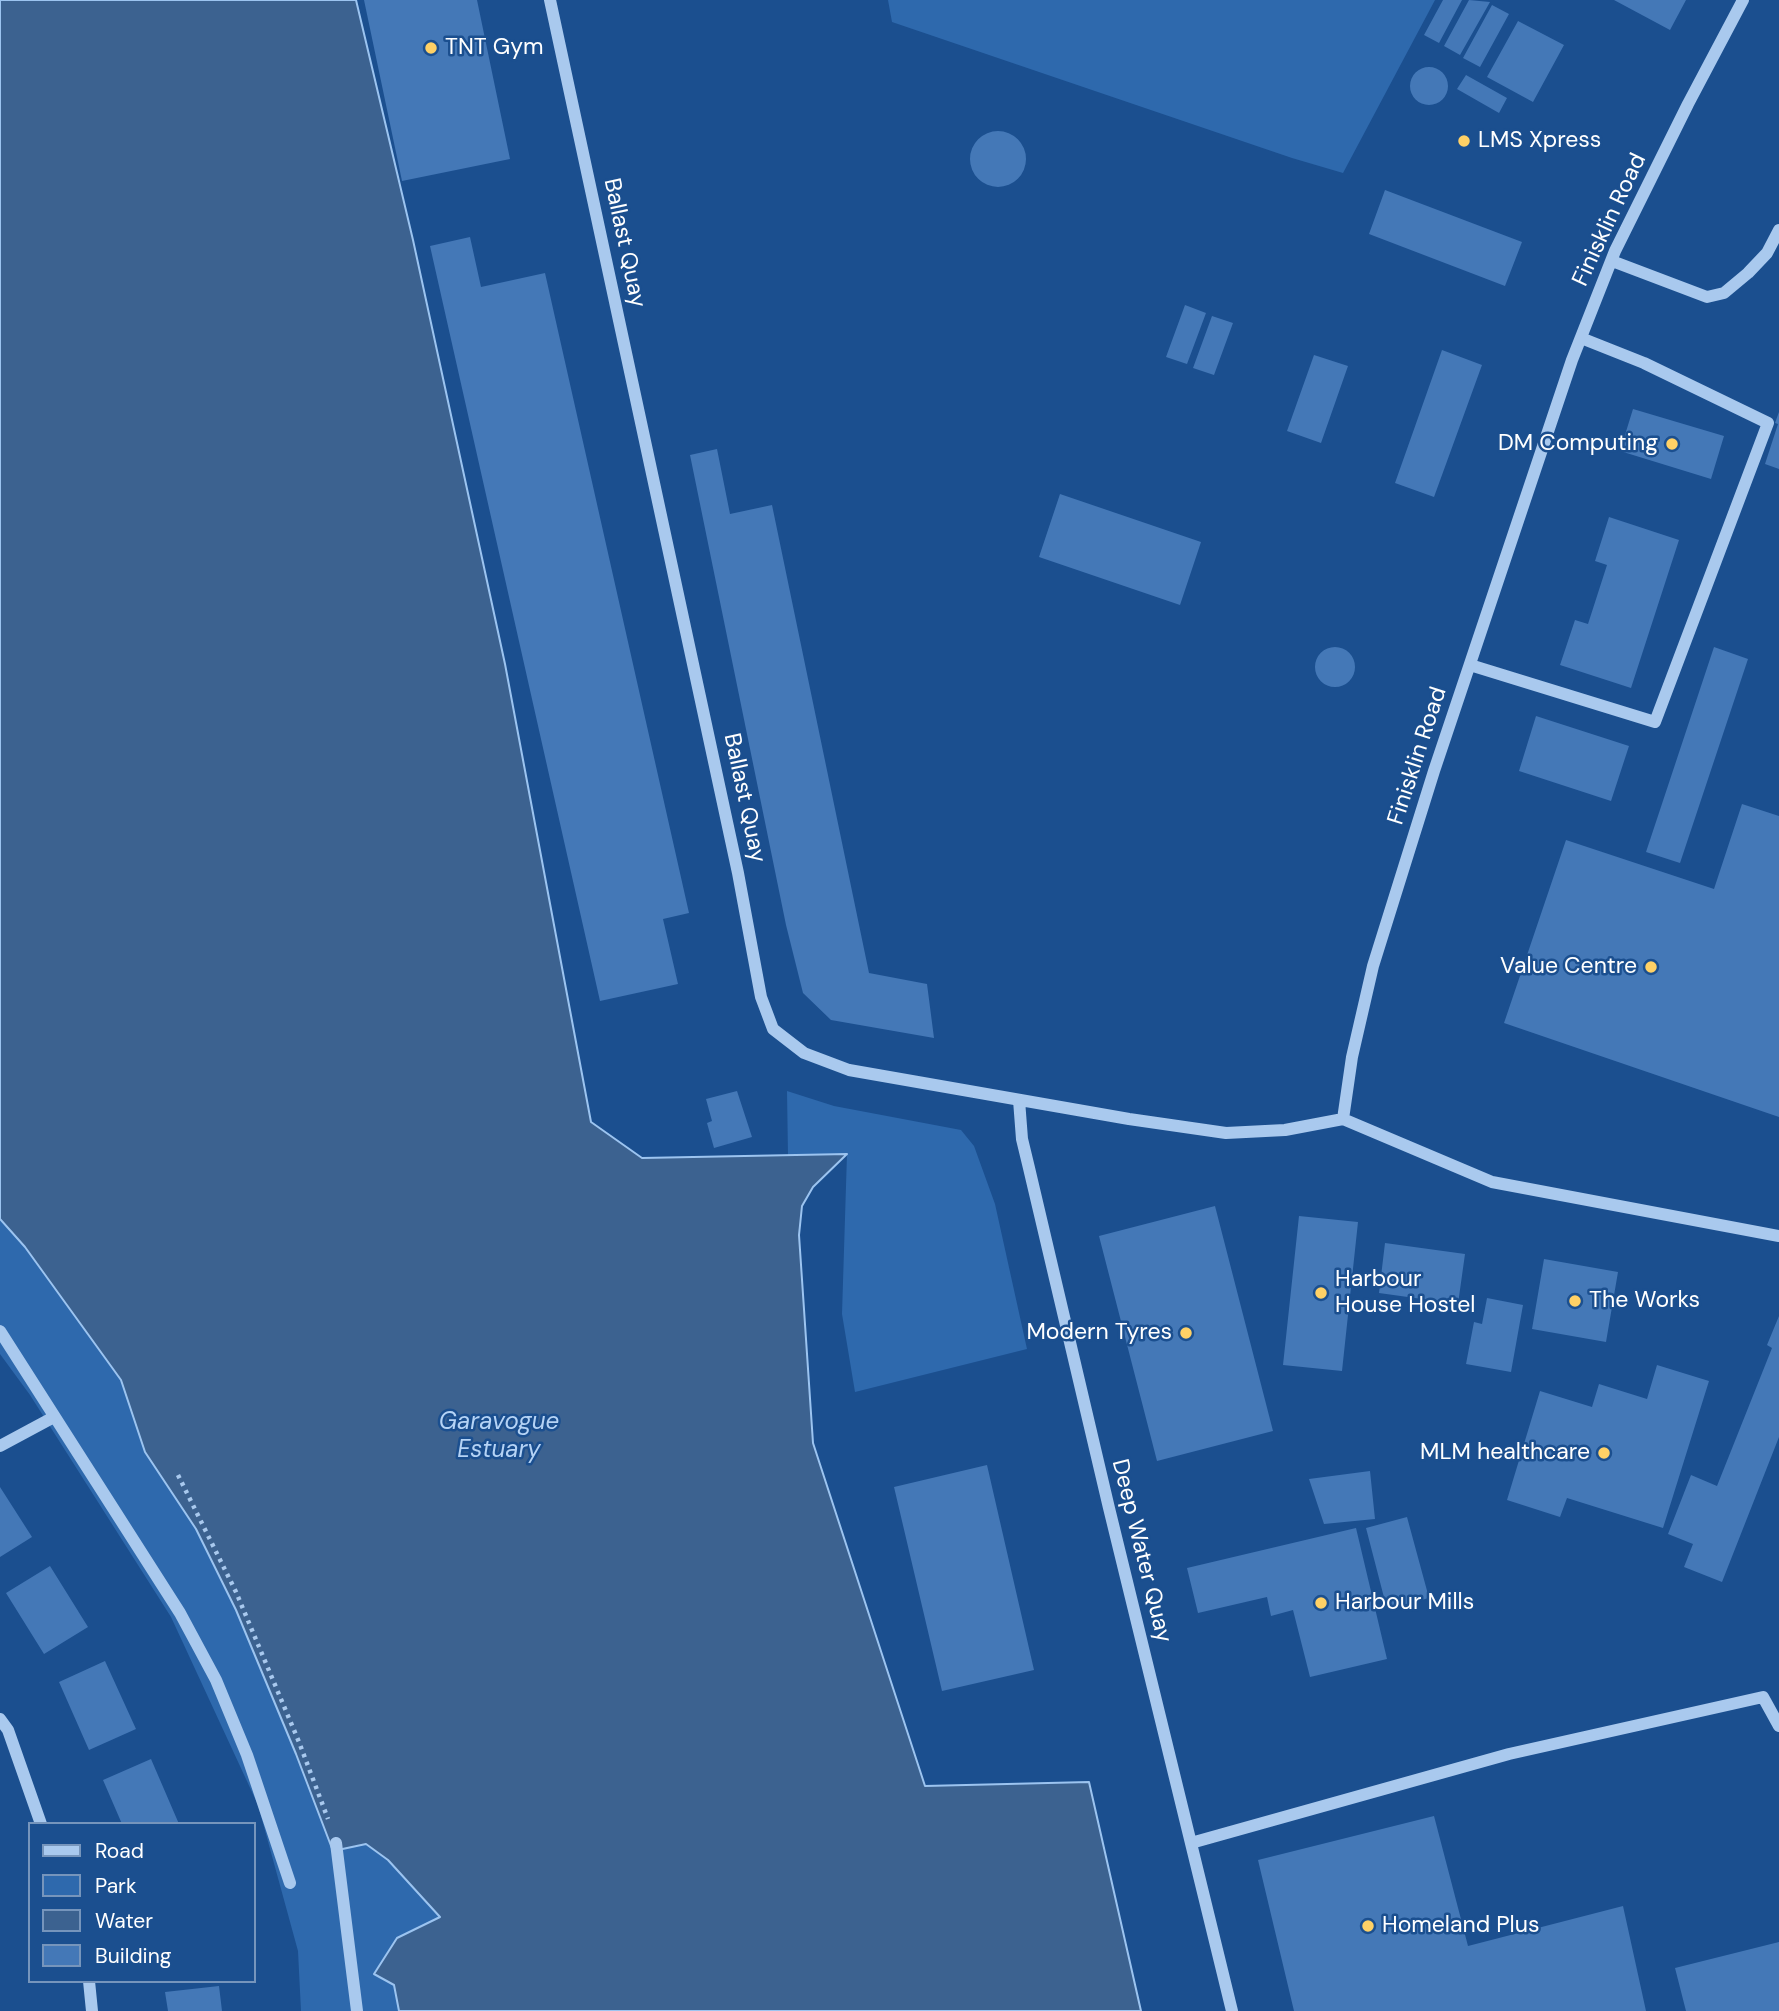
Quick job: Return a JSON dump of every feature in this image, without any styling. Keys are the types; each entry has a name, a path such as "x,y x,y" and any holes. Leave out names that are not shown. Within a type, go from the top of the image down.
{"street":[{"name":"Ballast Quay","path":"550,0 736,859 761,997 773,1029 804,1053 849,1070 1226,1133 1285,1130 1343,1119"},
{"name":"Finisklin Road","path":"1343,1119 1352,1057 1373,966 1427,791 1536,462 1612,261 1688,104 1743,0"},
{"path":"1612,261 1707,297 1724,293 1748,273 1767,253 1779,230"},
{"path":"1470,665 1655,722 1768,423 1644,362 1581,338"},
{"name":"Deep Water Quay","path":"1019,1100 1022,1139 1232,2011"},
{"path":"1343,1119 1492,1182 1779,1236"},
{"path":"0,1332 180,1614 216,1680 247,1755 290,1883"},
{"path":"0,1446 54,1417"},
{"path":"1191,1843 1509,1754 1763,1696 1779,1726"},
{"path":"0,1719 8,1730 40,1822"},
{"path":"336,1843 357,2011"},
{"path":"89,1983 92,2011"}],"path":[{"path":"178,1475 236,1592 299,1742 336,1843"}],"green space":[{"path":"888,0 1435,0 1343,173 892,22"},
{"path":"787,1091 834,1106 961,1130 974,1146 995,1204 1027,1349 855,1392 842,1314 847,1154 788,1156"},
{"path":"0,1133 236,1610 333,1850 366,1844 388,1860 441,1917 475,2011 301,2011 298,1951 258,1805 171,1617 30,1395 0,1354"}],"water":[{"name":"Garavogue Estuary","path":"0,0 356,0 413,240 505,664 591,1122 642,1158 847,1154 813,1187 802,1206 799,1235 813,1443 925,1786 1089,1782 1141,2011 399,2011 394,1985 374,1974 397,1938 440,1917 388,1860 366,1844 333,1851 236,1610 196,1529 145,1452 121,1380 25,1247 0,1219"}],"building":[{"path":"364,0 477,0 510,159 402,181"},
{"path":"1443,0 1462,0 1439,43 1424,35"},
{"path":"1469,0 1490,2 1460,55 1444,46"},
{"path":"1614,0 1686,0 1670,30"},
{"path":"1492,5 1509,14 1480,67 1463,58"},
{"path":"1518,21 1564,45 1533,102 1487,77"},
{"path":"1429,67 1443,72 1448,86 1443,100 1429,105 1415,100 1410,86 1415,72"},
{"path":"1466,75 1507,98 1499,113 1457,89"},
{"path":"993,131 1003,131 1018,139 1024,148 1024,170 1018,179 1003,187 993,187 975,175 970,164 970,154 982,136"},
{"path":"1385,190 1522,242 1505,286 1369,234"},
{"path":"470,237 481,287 545,273 689,913 663,919 678,984 600,1001 430,246"},
{"path":"1185,305 1206,313 1187,364 1166,357"},
{"path":"1212,316 1233,323 1214,375 1193,368"},
{"path":"1442,350 1482,365 1434,497 1395,483"},
{"path":"1314,355 1348,366 1321,443 1287,431"},
{"name":"DM Computing","path":"1633,409 1724,436 1711,479 1620,451"},
{"path":"1779,412 1779,469 1765,464 1778,424 1775,423"},
{"path":"717,449 730,514 772,505 869,973 927,984 934,1038 831,1020 803,993 786,925 690,455"},
{"path":"1060,494 1201,542 1180,605 1039,557"},
{"path":"1609,517 1679,540 1631,688 1560,665 1575,620 1588,624 1607,565 1595,561"},
{"path":"1335,647 1343,648 1349,653 1354,659 1354,675 1349,681 1343,686 1335,687 1327,686 1321,681 1316,675 1315,667 1316,659 1321,653 1327,648"},
{"path":"1714,647 1748,659 1680,863 1646,852"},
{"path":"1536,716 1629,746 1611,801 1519,771"},
{"name":"Value Centre","path":"1742,804 1779,816 1779,1117 1504,1023 1566,840 1714,889"},
{"path":"737,1091 752,1137 714,1148 707,1123 712,1121 706,1099"},
{"name":"Modern Tyres","path":"1215,1206 1273,1431 1157,1461 1099,1236"},
{"name":"Harbour House Hostel","path":"1299,1216 1358,1222 1342,1371 1283,1365"},
{"path":"1385,1243 1465,1254 1458,1304 1379,1293"},
{"name":"The Works","path":"1544,1259 1618,1272 1606,1342 1532,1329"},
{"path":"1487,1298 1523,1305 1511,1372 1466,1364 1474,1322 1482,1324"},
{"path":"1779,1316 1779,1437 1722,1582 1684,1567 1693,1544 1668,1534 1691,1475 1717,1486 1772,1348 1767,1345"},
{"name":"MLM healthcare","path":"1657,1365 1709,1381 1663,1528 1567,1498 1560,1517 1507,1500 1540,1391 1592,1407 1599,1384 1647,1399"},
{"path":"987,1465 1034,1670 942,1691 894,1487"},
{"path":"1370,1471 1375,1519 1324,1524 1309,1479"},
{"path":"0,1487 32,1537 0,1557"},
{"path":"1407,1517 1429,1598 1387,1609 1366,1528"},
{"name":"Harbour Mills","path":"1356,1528 1387,1659 1310,1677 1293,1610 1271,1616 1267,1597 1198,1613 1187,1568"},
{"path":"50,1566 88,1627 44,1654 6,1593"},
{"path":"105,1661 136,1729 89,1750 59,1682"},
{"path":"151,1759 178,1822 121,1822 103,1780"},
{"name":"Homeland Plus","path":"1434,1816 1468,1946 1623,1906 1646,2011 1294,2011 1258,1860"},
{"path":"1779,1942 1779,2011 1686,2011 1675,1968"},
{"path":"219,1986 222,2011 168,2011 165,1992"}],"place":[{"name":"TNT Gym","path":"431,48"},
{"name":"LMS Xpress","path":"1464,141"},
{"name":"DM Computing","path":"1672,444"},
{"name":"Value Centre","path":"1651,967"},
{"name":"Harbour House Hostel","path":"1321,1293"},
{"name":"The Works","path":"1575,1301"},
{"name":"Modern Tyres","path":"1186,1333"},
{"name":"MLM healthcare","path":"1604,1453"},
{"name":"Harbour Mills","path":"1321,1603"},
{"name":"Homeland Plus","path":"1368,1926"}]}
